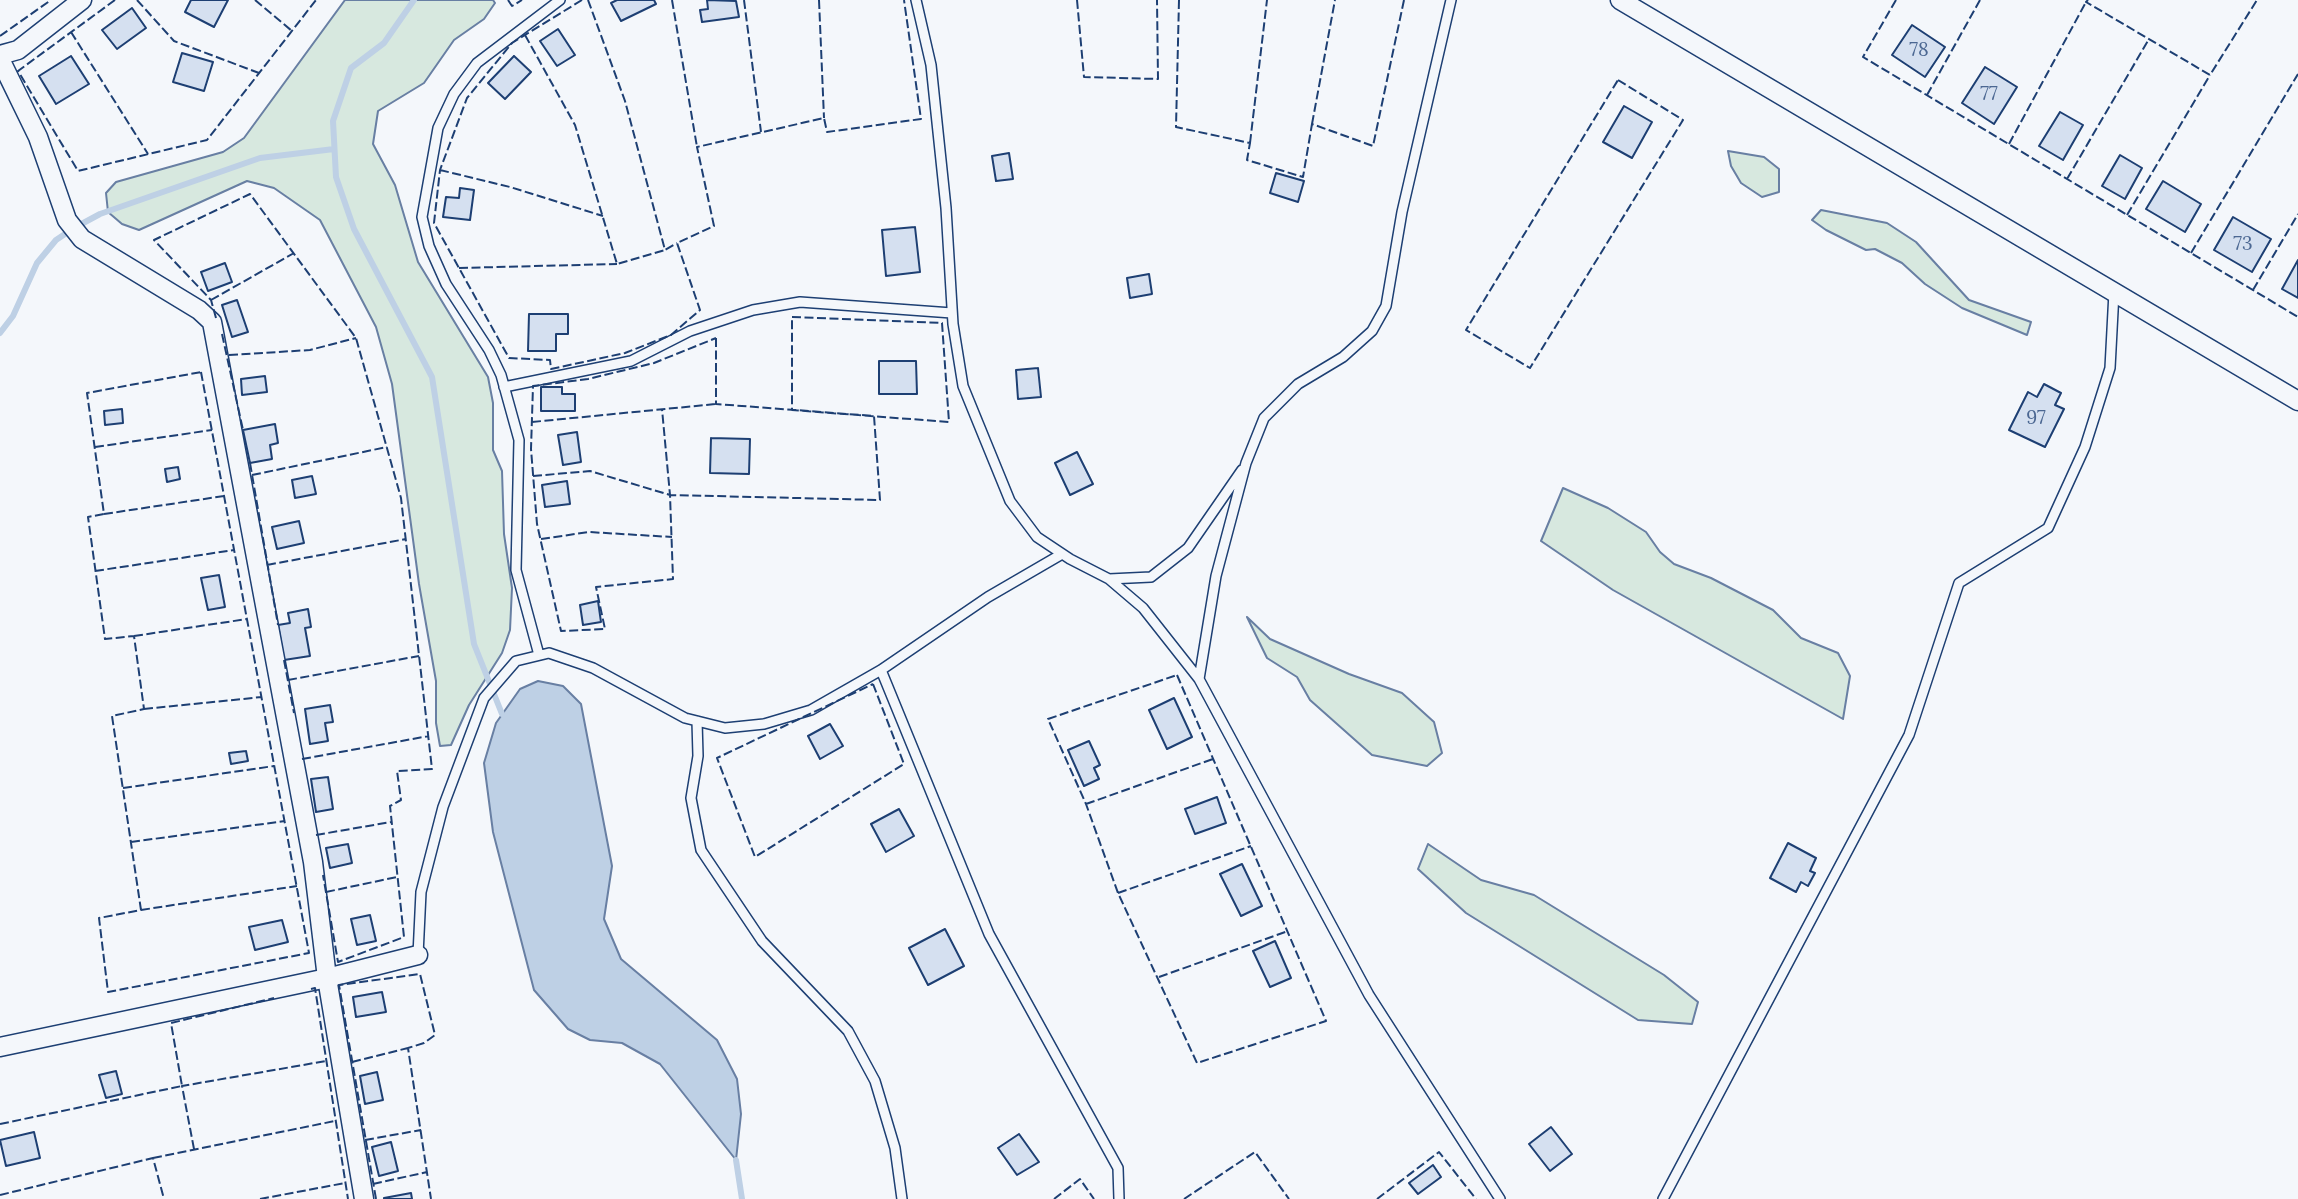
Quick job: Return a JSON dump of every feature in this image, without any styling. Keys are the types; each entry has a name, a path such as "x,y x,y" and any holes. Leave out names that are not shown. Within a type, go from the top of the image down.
{"street":[{"path":"82,0 18,50 0,57 38,137 67,220 82,239 199,310 212,322 313,862 327,978 364,1199"},
{"path":"1620,0 2298,401"},
{"path":"0,1047 327,978 418,955"}],"lane":[{"path":"539,655 516,570 519,440 504,387 489,350 446,284 429,247 422,217 438,128 454,94 477,63 559,0"},
{"path":"916,0 931,65 946,208 952,313 963,386 1010,501 1037,537 1109,579 1143,608 1199,679 1369,995 1500,1199"},
{"path":"1199,679 1216,576 1246,463 1264,418 1298,384 1343,357 1372,331 1386,306 1402,212 1451,0"},
{"path":"1663,1199 1909,735 1959,583 2048,528 2085,447 2110,368 2114,292"},
{"path":"504,387 631,361 690,331 753,310 800,302 952,313"},
{"path":"1109,579 1152,577 1188,548 1246,463"},
{"path":"418,955 421,892 443,807 484,698 516,661 549,653 593,668 662,706 697,721 725,728 764,724 811,710 881,670 988,597 1062,554"},
{"path":"881,670 989,934 1118,1168 1119,1199"},
{"path":"697,721 698,756 691,798 701,850 762,941 848,1031 874,1081 895,1148 902,1199"}],"shaded area":[{"path":"345,0 493,0 495,3 484,19 454,40 424,83 378,111 373,144 395,185 418,262 488,377 493,403 493,450 502,471 504,534 512,588 510,630 502,653 469,705 451,745 440,746 436,723 436,681 419,584 392,384 376,327 320,220 274,188 247,181 139,230 122,224 108,212 106,193 116,182 223,152 244,138"},
{"path":"1728,151 1764,157 1779,169 1779,192 1762,197 1741,183 1731,166"},
{"path":"1821,210 1887,223 1916,242 1969,300 2031,322 2027,335 1962,308 1925,284 1902,263 1875,249 1866,250 1826,230 1812,220"},
{"path":"1563,488 1608,508 1646,532 1660,552 1674,564 1711,578 1773,610 1801,638 1838,653 1850,676 1843,719 1613,590 1541,541"},
{"path":"1247,617 1270,639 1349,674 1402,693 1434,722 1442,753 1427,766 1372,755 1310,700 1297,677 1267,658"},
{"path":"1428,844 1481,880 1534,895 1664,975 1698,1002 1692,1024 1638,1020 1466,913 1418,869"}],"water":[{"path":"538,681 563,686 581,704 612,866 604,919 621,959 717,1040 737,1079 741,1114 736,1160 660,1064 622,1043 590,1040 568,1029 534,990 493,832 484,763 496,723 520,689"}],"building":[{"path":"191,0 228,0 214,27 185,12"},
{"path":"617,0 654,0 656,4 621,21 611,3"},
{"path":"707,0 736,1 739,17 702,22 700,10 708,9"},
{"path":"132,8 146,28 117,49 102,30"},
{"path":"1912,25 1945,47 1925,77 1892,55"},
{"path":"558,29 575,55 557,66 540,41"},
{"path":"182,53 213,62 204,91 173,82"},
{"path":"71,56 89,84 56,104 39,76"},
{"path":"514,56 531,72 505,99 488,83"},
{"path":"1985,67 2017,87 1994,124 1962,103"},
{"path":"1624,106 1652,122 1632,158 1603,142"},
{"path":"2060,112 2083,125 2063,160 2039,146"},
{"path":"1009,153 1013,179 996,181 992,156"},
{"path":"2120,155 2142,168 2125,199 2102,186"},
{"path":"1276,173 1304,181 1298,202 1270,193"},
{"path":"2163,181 2201,204 2185,232 2146,209"},
{"path":"460,188 474,190 470,220 443,217 446,197 459,198"},
{"path":"2233,217 2271,239 2252,272 2214,250"},
{"path":"915,227 920,272 886,276 882,230"},
{"path":"2298,260 2298,298 2282,289"},
{"path":"225,263 232,282 208,291 201,272"},
{"path":"1149,274 1152,294 1130,298 1127,278"},
{"path":"237,300 248,332 232,337 222,305"},
{"path":"529,314 568,314 568,334 556,334 556,351 528,351"},
{"path":"879,361 916,361 917,394 879,394"},
{"path":"1038,368 1041,397 1018,399 1016,370"},
{"path":"265,376 267,392 242,395 241,379"},
{"path":"2044,384 2061,393 2055,405 2064,409 2045,447 2009,430 2028,392 2037,397"},
{"path":"541,387 562,387 562,394 575,394 575,411 541,411"},
{"path":"122,409 123,423 105,425 104,411"},
{"path":"275,424 278,443 270,445 272,459 250,463 243,430"},
{"path":"577,432 581,462 563,465 558,435"},
{"path":"711,438 750,439 749,474 710,473"},
{"path":"1077,452 1093,484 1070,495 1055,463"},
{"path":"178,467 180,479 167,482 165,469"},
{"path":"312,476 316,494 295,498 292,480"},
{"path":"567,481 570,504 545,507 542,485"},
{"path":"299,521 304,543 277,549 272,527"},
{"path":"219,575 225,607 208,610 201,578"},
{"path":"598,601 601,622 583,625 580,605"},
{"path":"308,609 311,627 305,628 310,656 284,660 278,625 290,623 288,613"},
{"path":"1174,698 1192,737 1167,749 1149,710"},
{"path":"330,705 333,722 325,723 328,741 310,744 305,709"},
{"path":"830,724 843,746 820,759 808,736"},
{"path":"1089,741 1100,765 1094,768 1099,779 1084,786 1068,750"},
{"path":"246,751 248,761 231,764 229,753"},
{"path":"328,777 333,809 316,812 311,779"},
{"path":"1217,797 1226,823 1195,834 1185,809"},
{"path":"899,809 914,836 886,852 871,824"},
{"path":"1788,843 1816,858 1810,871 1815,873 1808,886 1801,882 1796,892 1770,878"},
{"path":"348,844 352,863 330,868 326,848"},
{"path":"1242,864 1262,906 1241,916 1220,874"},
{"path":"370,915 376,941 357,945 351,919"},
{"path":"282,920 288,942 255,950 249,927"},
{"path":"945,929 964,966 928,985 909,948"},
{"path":"1275,941 1291,978 1270,987 1253,951"},
{"path":"382,992 386,1012 356,1017 353,997"},
{"path":"116,1071 122,1094 106,1098 99,1075"},
{"path":"377,1072 383,1100 365,1104 360,1076"},
{"path":"1551,1127 1572,1154 1550,1171 1529,1144"},
{"path":"34,1132 40,1158 6,1166 0,1140"},
{"path":"1019,1134 1039,1162 1017,1175 998,1148"},
{"path":"391,1142 398,1171 379,1176 372,1147"},
{"path":"1433,1165 1441,1177 1418,1194 1409,1183"},
{"path":"411,1193 412,1199 384,1199 384,1198"}],"waterway":[{"path":"414,0 384,43 351,68 333,121 336,177 354,229 432,377 474,644 502,714"},
{"path":"0,333 13,316 37,263 56,240 74,228 100,214 260,158 334,149"},
{"path":"736,1160 742,1199"}],"fence":[{"path":"0,36 51,0"},
{"path":"115,0 18,71 78,171 207,140 316,0"},
{"path":"137,0 174,41 259,73"},
{"path":"255,0 292,31"},
{"path":"508,0 512,6 522,0"},
{"path":"582,0 512,43 467,98 440,170 434,223 509,358 550,360 551,369 625,353 671,335 700,310 677,243 714,226 697,147 824,118 827,132 921,119 904,0"},
{"path":"588,0 625,101 665,250 677,243"},
{"path":"672,0 697,147"},
{"path":"744,0 761,132"},
{"path":"819,0 824,118"},
{"path":"1077,0 1084,77 1158,79 1157,0"},
{"path":"1179,0 1176,127 1250,143 1247,160 1303,177 1312,124 1373,146 1404,0"},
{"path":"1250,143 1267,0"},
{"path":"1312,124 1335,0"},
{"path":"1896,0 1863,57 2298,317"},
{"path":"1927,95 1980,0"},
{"path":"2088,0 2086,2 2210,75 2257,0"},
{"path":"2009,144 2086,2"},
{"path":"71,32 148,154"},
{"path":"525,35 575,125 617,264 665,250"},
{"path":"2067,179 2149,39"},
{"path":"2191,253 2298,74"},
{"path":"2127,215 2210,75"},
{"path":"1618,80 1683,120 1530,368 1466,330 1618,80"},
{"path":"440,170 510,187 603,216"},
{"path":"216,318 211,300 154,240 250,194 356,338 401,498 432,769 397,771 401,800 390,806 404,937 338,962 323,875"},
{"path":"2253,290 2298,214"},
{"path":"211,300 294,253"},
{"path":"459,268 617,264"},
{"path":"792,317 942,323 949,422 792,410 792,317"},
{"path":"222,334 243,430"},
{"path":"229,355 310,350 356,338"},
{"path":"716,338 716,404 874,416 880,500 670,495 673,579 596,587 605,629 561,631 537,524 531,449 533,386 588,379 654,363 716,338"},
{"path":"201,372 309,953 108,992 99,918 141,910 112,716 144,709 134,636 105,639 88,517 104,514 87,393 201,372"},
{"path":"532,422 716,404"},
{"path":"533,476 590,471 670,495 662,409"},
{"path":"95,447 212,430"},
{"path":"252,475 387,447"},
{"path":"250,463 278,625"},
{"path":"104,514 224,496"},
{"path":"541,539 589,532 672,537"},
{"path":"267,565 406,539"},
{"path":"95,571 234,550"},
{"path":"134,636 247,619"},
{"path":"288,680 419,656"},
{"path":"284,660 294,713"},
{"path":"1177,675 1326,1021 1197,1063 1118,893 1086,804 1048,719 1177,675"},
{"path":"873,684 904,764 755,857 717,758 873,684"},
{"path":"144,709 262,697"},
{"path":"302,759 429,736"},
{"path":"1086,804 1213,759"},
{"path":"123,788 274,766"},
{"path":"131,842 285,821"},
{"path":"316,835 391,822"},
{"path":"1118,893 1251,846"},
{"path":"326,892 397,877"},
{"path":"141,910 297,886"},
{"path":"1159,977 1288,931"},
{"path":"376,1199 339,985 420,974 435,1035 424,1043 408,1048 431,1199"},
{"path":"311,989 315,988 348,1199"},
{"path":"0,1124 182,1086 171,1023 274,998"},
{"path":"352,1062 408,1048"},
{"path":"194,1149 182,1086 326,1061"},
{"path":"153,1158 335,1121"},
{"path":"365,1140 421,1130"},
{"path":"1184,1199 1255,1152 1289,1199"},
{"path":"1377,1199 1439,1152 1476,1199"},
{"path":"0,1195 153,1158 164,1199"},
{"path":"373,1184 427,1172"},
{"path":"1054,1199 1080,1179 1094,1199"},
{"path":"260,1199 345,1183"}]}
